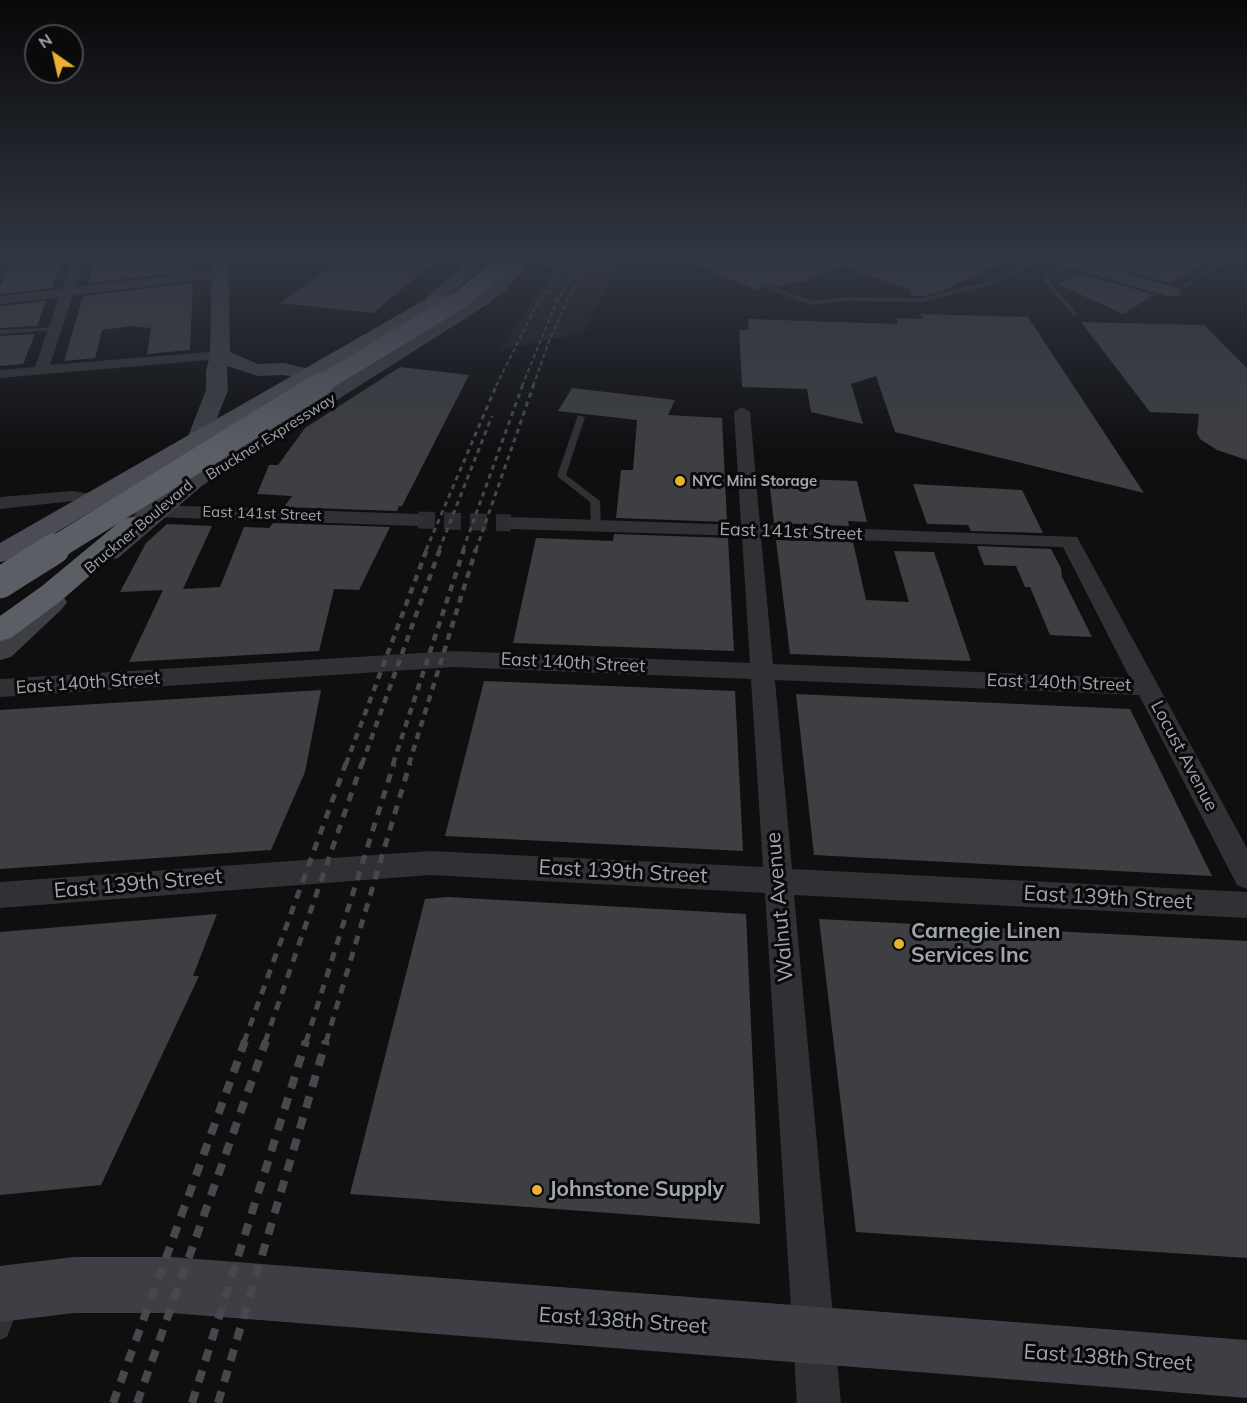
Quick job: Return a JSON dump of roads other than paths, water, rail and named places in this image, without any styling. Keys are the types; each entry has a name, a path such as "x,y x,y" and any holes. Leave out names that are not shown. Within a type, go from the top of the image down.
{"highway":[{"name":"Bruckner Expressway","path":"0,583 162,480 421,323"},
{"name":"Bruckner Expressway","path":"0,609 140,514 452,323"},
{"path":"0,631 52,593 140,514"}],"main road":[{"path":"198,438 216,396 220,323"},
{"name":"Bruckner Boulevard","path":"0,554 393,323"},
{"name":"Bruckner Boulevard","path":"0,649 140,514 306,400 431,323"},
{"path":"440,328 445,323"},
{"name":"Bruckner Boulevard","path":"0,594 140,514 447,323"},
{"path":"220,355 251,369 284,369 307,374 306,400"},
{"name":"East 138th Street","path":"4,1305 93,1284 171,1285 1247,1369"}],"street":[{"path":"41,370 57,323"},
{"path":"0,374 220,355"},
{"name":"Walnut Avenue","path":"742,412 760,671 819,1403"},
{"name":"East 141st Street","path":"0,503 63,496 93,498 140,514 417,520"},
{"name":"East 141st Street","path":"511,523 1070,541"},
{"name":"Locust Avenue","path":"1070,541 1247,876"},
{"name":"East 140th Street","path":"0,688 454,659 1147,687"},
{"name":"East 139th Street","path":"0,895 429,862 1247,906"}],"lane":[{"path":"0,332 56,328"},
{"path":"581,417 561,476 595,501 596,526"}],"tunnel":[{"path":"418,520 511,523"}],"railway":[{"path":"497,384 527,323"},
{"path":"522,386 548,323"},
{"path":"533,386 557,323"},
{"path":"426,550 497,384"},
{"path":"463,550 523,384"},
{"path":"476,550 534,384"},
{"path":"439,550 492,416"},
{"path":"346,764 427,549"},
{"path":"362,764 440,549"},
{"path":"393,764 464,549"},
{"path":"409,764 476,549"},
{"path":"244,1042 346,763"},
{"path":"265,1042 362,763"},
{"path":"306,1042 394,763"},
{"path":"326,1042 410,763"},
{"path":"113,1403 245,1041"},
{"path":"137,1403 266,1041"},
{"path":"192,1403 306,1041"},
{"path":"218,1403 326,1041"}],"place":[{"name":"NYC Mini Storage","path":"680,481"},
{"name":"Carnegie Linen Services Inc","path":"899,944"},
{"name":"Johnstone Supply","path":"537,1190"}]}
